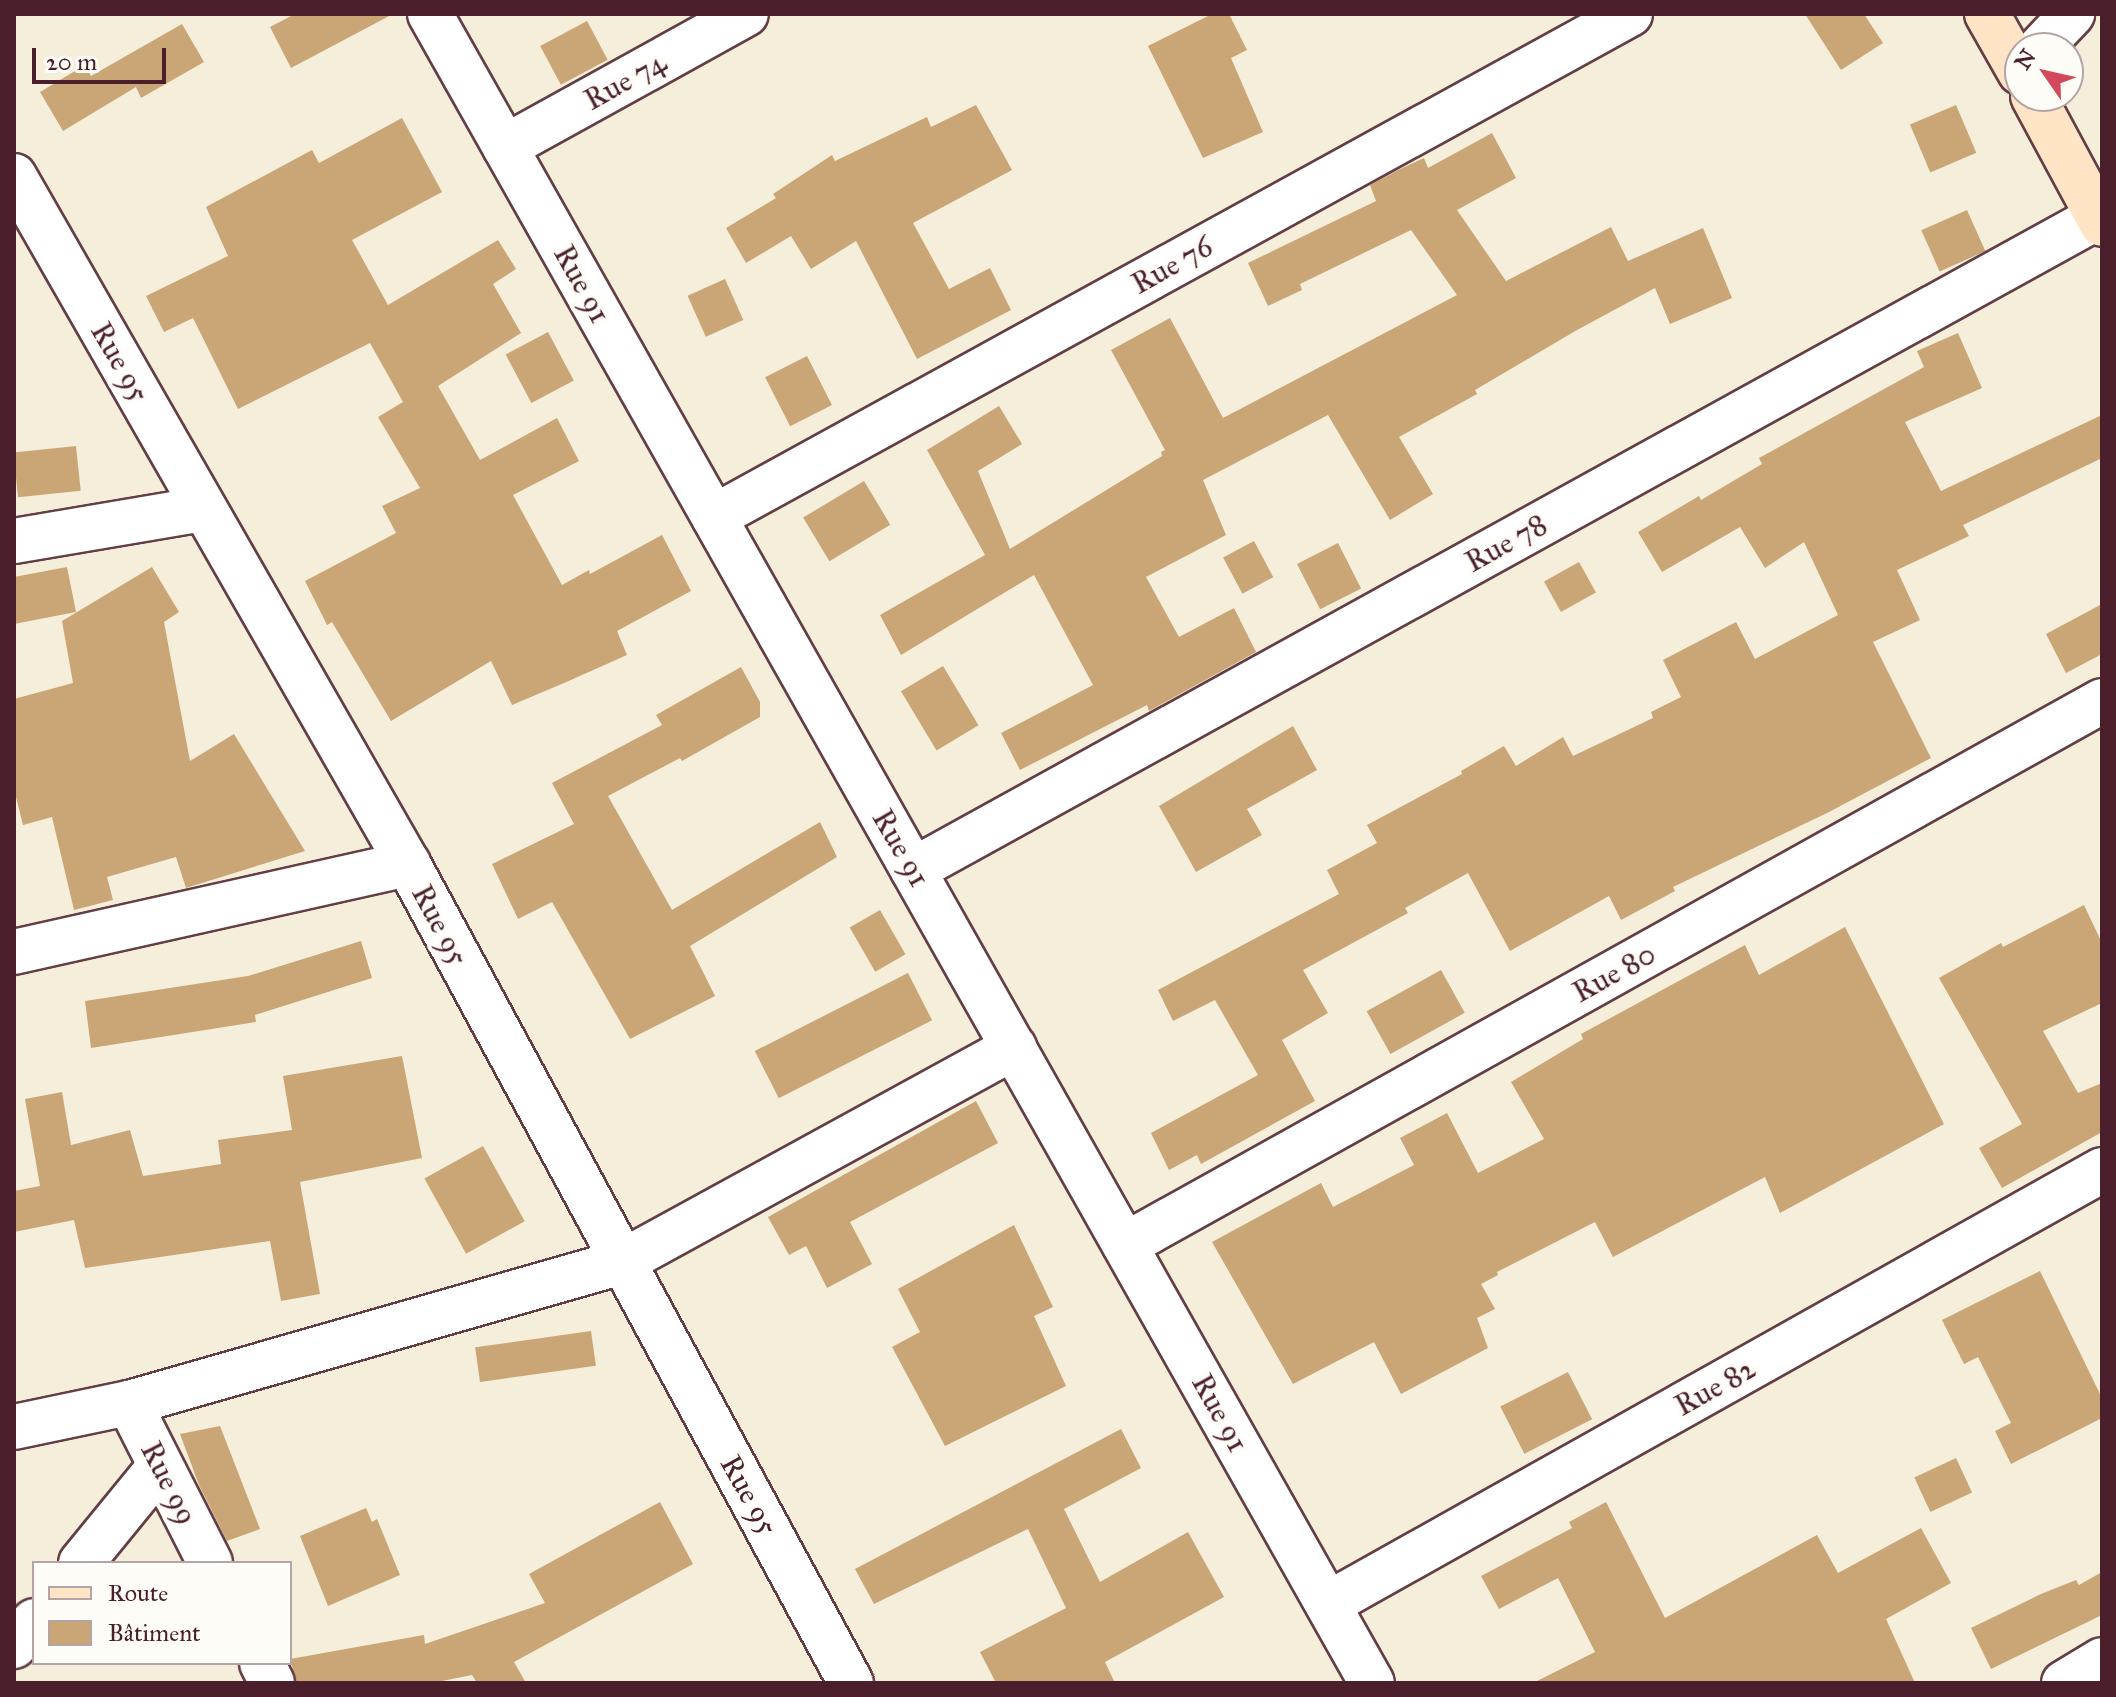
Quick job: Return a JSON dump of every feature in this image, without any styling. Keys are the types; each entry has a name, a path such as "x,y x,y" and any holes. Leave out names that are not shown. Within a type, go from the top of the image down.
{"street":[{"name":"Rue 91","path":"430,14 1372,1683"},
{"name":"Rue 74","path":"505,147 746,14"},
{"name":"Rue 76","path":"714,517 1630,14"},
{"path":"1987,14 2004,39"},
{"path":"2057,32 2072,14"},
{"path":"2046,112 2100,221"},
{"name":"Rue 95","path":"14,176 408,864 851,1683"},
{"name":"Rue 78","path":"913,870 2100,221"},
{"path":"14,541 204,509"},
{"name":"Rue 80","path":"1125,1245 2102,701"},
{"path":"14,952 408,864"},
{"path":"14,1427 129,1403 622,1262 1014,1047"},
{"name":"Rue 82","path":"1328,1604 2102,1170"},
{"name":"Rue 99","path":"129,1403 209,1561"},
{"path":"83,1561 160,1466"},
{"path":"14,1646 32,1624"},
{"path":"2064,1683 2102,1660"},
{"path":"263,1665 272,1683"}],"building":[{"path":"295,14 393,14 291,68 270,27"},
{"path":"1212,14 1229,14 1247,50 1231,58 1263,132 1203,158 1148,46"},
{"path":"1805,14 1864,14 1883,43 1841,70"},
{"path":"587,21 608,60 561,85 540,46"},
{"path":"182,24 204,62 141,98 136,87 63,131 40,92 85,65 91,76"},
{"path":"976,105 1012,170 913,223 949,289 990,268 1011,310 917,359 856,241 811,269 791,236 746,263 726,228 776,198 773,194 832,155 835,161 927,117 931,127"},
{"path":"1956,105 1976,153 1930,172 1910,125"},
{"path":"402,118 442,192 352,240 388,305 498,240 516,269 493,284 521,333 438,386 480,460 557,418 579,461 513,495 562,585 589,570 590,574 662,535 691,591 617,631 627,655 564,683 512,705 491,661 391,721 332,622 327,625 305,581 396,533 382,506 420,488 378,417 403,402 370,343 238,409 193,318 164,332 146,296 228,256 206,207 312,150 319,163"},
{"path":"1492,133 1516,178 1457,210 1506,281 1611,227 1628,261 1703,228 1732,298 1670,324 1655,288 1577,330 1475,390 1477,394 1399,437 1433,494 1390,520 1328,415 1203,480 1226,535 1146,577 1179,637 1234,608 1256,652 1149,711 1147,705 1020,770 1001,733 1093,685 1034,575 901,655 880,615 985,555 927,450 999,406 1022,444 978,471 1010,549 1162,456 1161,452 1165,450 1111,350 1170,318 1223,418 1457,295 1411,230 1300,284 1302,290 1268,306 1248,263 1376,201 1370,185 1400,169 1424,158 1428,168"},
{"path":"1967,210 1985,251 1940,271 1921,230"},
{"path":"725,279 743,320 706,337 688,296"},
{"path":"548,332 574,381 531,403 506,355"},
{"path":"1958,333 1982,388 1905,422 1941,491 2102,415 2102,458 1963,525 1969,536 1897,570 1920,620 1873,642 1931,758 1829,812 1673,887 1675,891 1621,920 1609,896 1510,951 1468,873 1405,908 1408,913 1303,970 1328,1013 1282,1040 1315,1101 1201,1164 1197,1155 1169,1170 1151,1133 1258,1075 1215,1000 1173,1021 1158,990 1339,894 1327,870 1377,843 1367,825 1462,774 1461,771 1504,746 1516,766 1563,737 1573,756 1653,718 1651,712 1681,697 1663,660 1736,622 1755,659 1838,615 1804,542 1765,568 1740,527 1662,572 1638,532 1699,496 1701,500 1762,464 1759,458 1924,367 1917,351"},
{"path":"807,356 832,405 790,426 765,377"},
{"path":"76,446 81,491 18,497 14,453"},
{"path":"864,481 890,525 829,561 803,518"},
{"path":"1254,541 1273,577 1242,594 1223,557"},
{"path":"1338,543 1361,588 1320,609 1297,564"},
{"path":"1579,562 1596,593 1561,612 1544,581"},
{"path":"67,567 76,612 14,624 14,577"},
{"path":"152,567 179,612 164,622 190,761 234,734 305,851 186,888 176,857 107,877 113,900 74,910 52,817 23,825 14,789 14,699 73,683 62,621"},
{"path":"2102,604 2102,654 2066,673 2046,634"},
{"path":"943,666 979,725 937,750 901,691"},
{"path":"741,667 760,702 760,717 682,761 680,758 608,796 672,910 820,822 837,857 690,946 715,996 630,1039 552,902 518,919 492,864 574,824 552,783 662,725 656,715"},
{"path":"1293,726 1317,770 1247,809 1262,835 1196,872 1159,806"},
{"path":"2084,905 2102,943 2102,1003 2043,1031 2078,1093 2102,1083 2102,1132 2002,1188 1979,1148 2022,1124 1939,978 2001,943 2003,947"},
{"path":"880,910 906,954 875,972 850,928"},
{"path":"1845,927 1944,1124 1780,1213 1765,1177 1613,1257 1595,1222 1497,1272 1498,1275 1481,1284 1495,1309 1477,1318 1488,1348 1401,1394 1374,1342 1293,1384 1212,1242 1321,1183 1333,1207 1414,1165 1400,1138 1447,1113 1478,1173 1544,1139 1511,1082 1583,1039 1581,1034 1745,945 1759,975"},
{"path":"361,941 372,978 255,1015 256,1022 91,1048 85,1001 248,976"},
{"path":"1441,970 1465,1013 1390,1054 1367,1011"},
{"path":"908,973 932,1020 779,1098 755,1051"},
{"path":"402,1056 422,1158 300,1182 320,1294 281,1301 270,1241 85,1268 74,1220 14,1232 14,1191 40,1186 25,1099 62,1092 71,1145 130,1130 143,1176 221,1164 218,1140 292,1130 283,1076"},
{"path":"976,1101 998,1143 850,1222 872,1264 827,1288 806,1246 789,1255 768,1217"},
{"path":"483,1146 525,1221 466,1254 424,1178"},
{"path":"1014,1225 1053,1307 1034,1316 1066,1386 945,1446 892,1347 920,1332 898,1289"},
{"path":"2040,1271 2102,1398 2102,1418 2011,1464 1995,1431 2011,1423 1978,1357 1964,1364 1942,1320"},
{"path":"591,1331 596,1366 480,1382 475,1347"},
{"path":"1568,1372 1592,1419 1524,1454 1500,1407"},
{"path":"220,1426 260,1529 227,1541 199,1485 180,1434"},
{"path":"1121,1429 1141,1468 1064,1509 1100,1582 1188,1532 1224,1597 1105,1662 1115,1683 996,1683 980,1652 1066,1608 1028,1529 874,1604 855,1569"},
{"path":"1956,1458 1972,1492 1930,1512 1914,1477"},
{"path":"660,1502 693,1564 514,1662 526,1683 477,1683 472,1675 432,1683 297,1683 292,1659 424,1635 425,1644 545,1603 529,1574"},
{"path":"1606,1502 1665,1618 1817,1535 1838,1573 1921,1528 1951,1583 1886,1619 1915,1683 1533,1683 1595,1652 1558,1578 1499,1609 1481,1576 1572,1528 1569,1522"},
{"path":"366,1508 372,1522 377,1519 400,1575 328,1606 300,1536"},
{"path":"2102,1572 2102,1615 1991,1669 1971,1628 2041,1594 2076,1580 2079,1585"}]}
